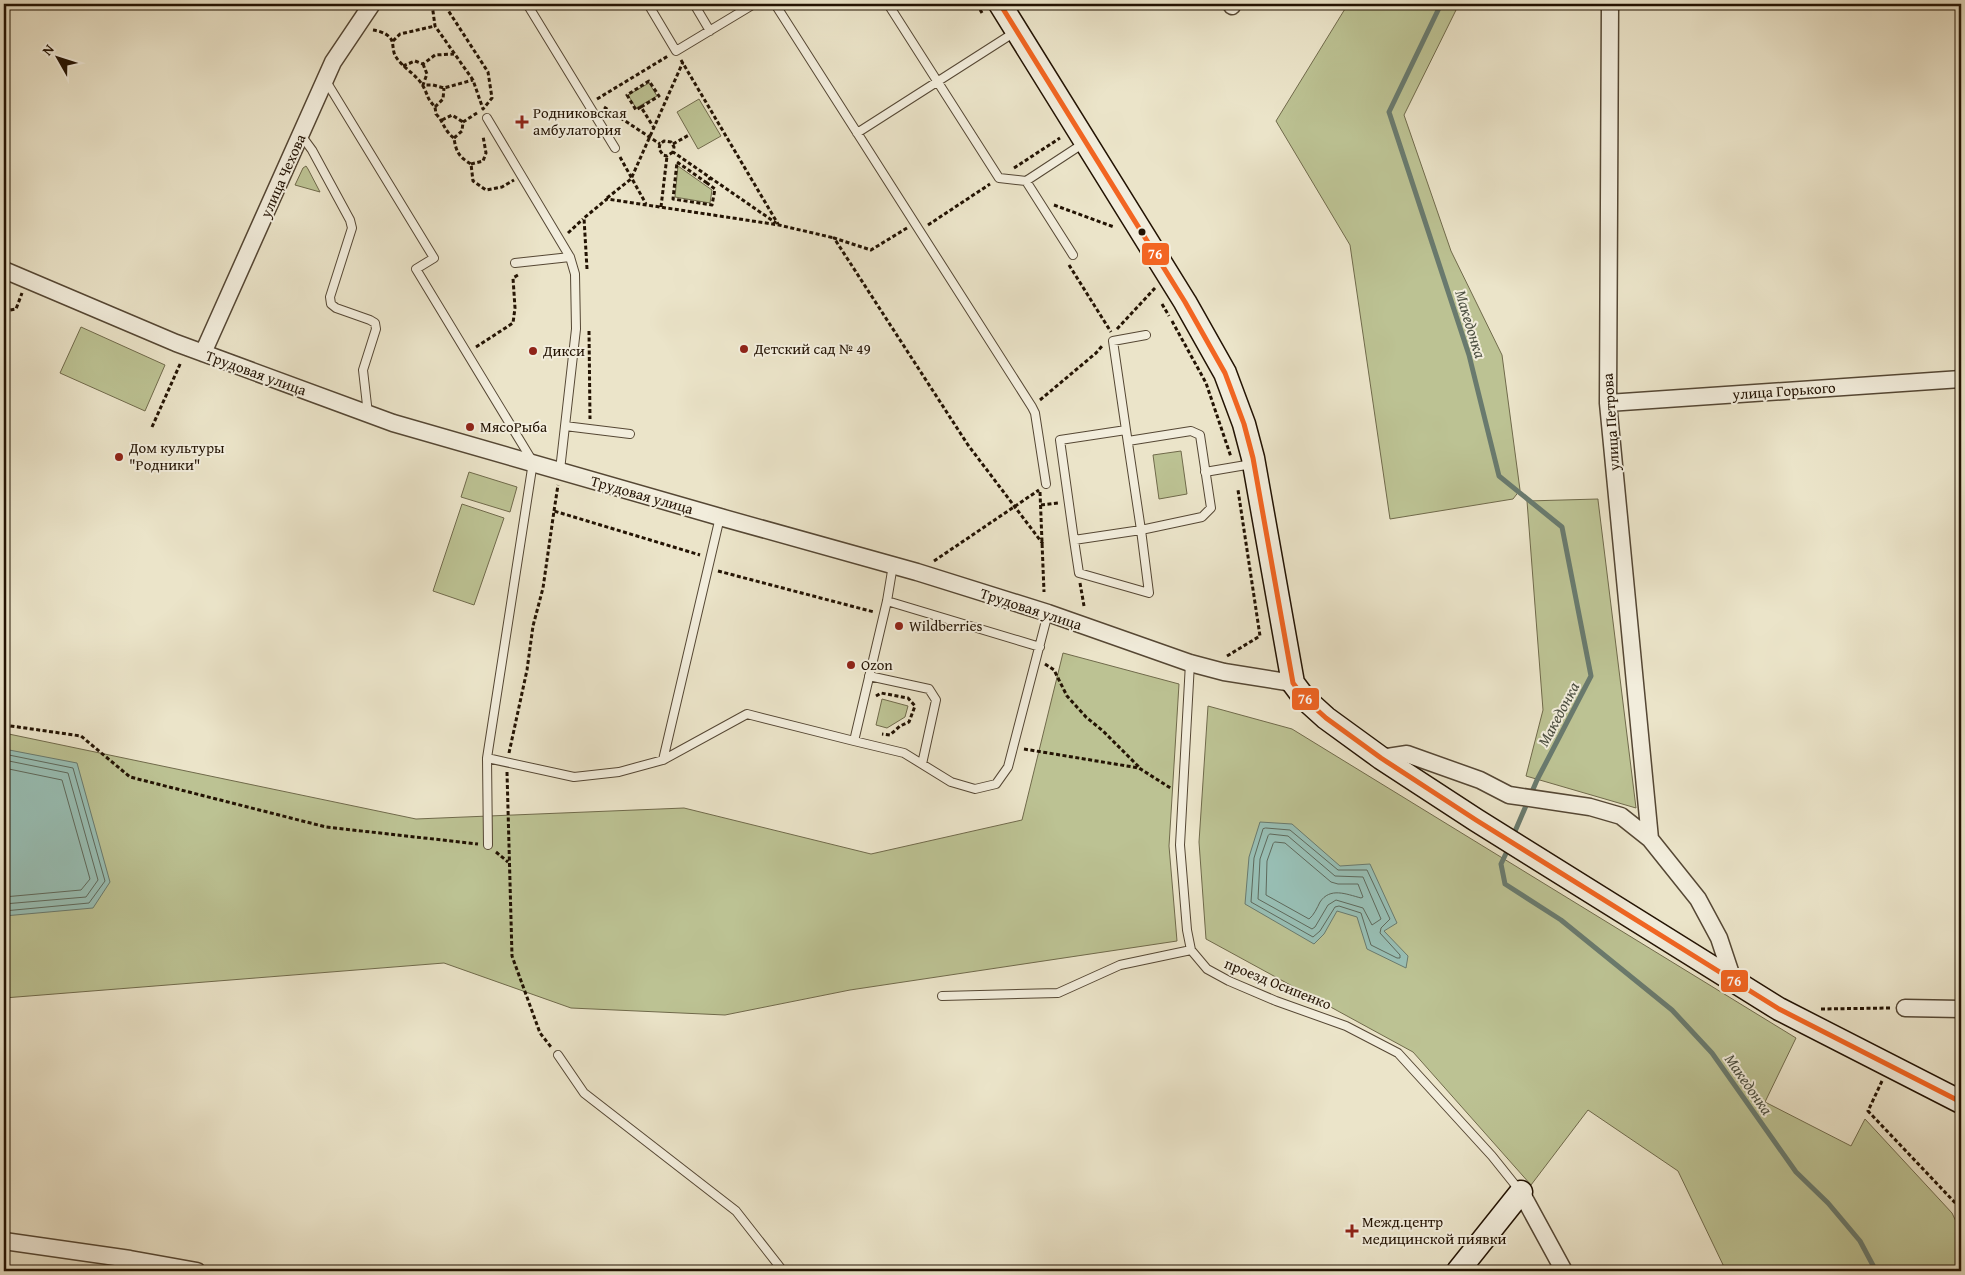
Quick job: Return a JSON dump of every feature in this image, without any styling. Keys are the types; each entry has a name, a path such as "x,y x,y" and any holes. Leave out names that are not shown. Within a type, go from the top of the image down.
{"main road":[{"path":"1000,4 1009,37 1077,147 1185,302 1225,373 1244,424 1244,465 1293,683 1305,699 1326,718 1381,758 1476,820 1779,1009 1961,1102"},
{"path":"1458,1271 1521,1192"}],"street":[{"name":"улица Чехова","path":"195,351 301,135 333,62 372,4"},
{"name":"улица Петрова","path":"1610,4 1608,404 1650,839"},
{"name":"Трудовая улица","path":"4,270 195,351 393,423 917,572 1048,613 1190,663 1224,672 1293,683"},
{"name":"улица Горького","path":"1608,404 1961,378"},
{"path":"1381,758 1407,754 1480,780 1509,794 1590,807 1621,816 1650,839 1698,899 1719,938 1733,980"},
{"path":"1906,1008 1961,1009"},
{"path":"1521,1192 1564,1271"},
{"path":"4,1241 130,1259 197,1271"}],"lane":[{"path":"526,4 615,148"},
{"path":"648,4 676,51 754,4"},
{"path":"694,4 710,31"},
{"path":"775,4 1032,407 1035,413 1043,487"},
{"path":"888,4 999,178 1026,181 1077,147"},
{"path":"857,133 1009,37"},
{"path":"325,80 434,258 416,269 533,462 486,758 488,845"},
{"path":"488,118 570,257 575,274 576,329 560,470"},
{"path":"301,135 317,159 350,220 352,228 330,297 331,304 336,308 375,323 376,329 362,370 368,414"},
{"path":"1026,181 1073,254"},
{"path":"515,263 570,257"},
{"path":"1126,430 1060,440 1074,540 1079,573 1149,593 1141,530 1113,341 1146,335"},
{"path":"564,426 630,434"},
{"path":"1074,540 1141,530 1202,517 1211,508 1200,435 1191,431 1128,442"},
{"path":"1205,472 1244,465"},
{"path":"664,760 720,517"},
{"path":"854,741 887,601 893,565"},
{"path":"887,601 1040,647"},
{"path":"486,758 574,777 619,772 664,760 746,714 904,753 951,782 975,789 996,784 1008,767 1048,613"},
{"name":"проезд Осипенко","path":"1190,663 1180,845 1186,930 1191,950 1207,969 1229,981 1276,1001 1346,1026 1398,1053 1492,1156 1521,1192"},
{"path":"869,676 929,690 936,700 922,764"},
{"path":"942,996 1058,993 1120,965 1191,950"},
{"path":"558,1055 584,1093 736,1211 783,1271"}],"path":[{"path":"369,30 380,31 389,36 396,58 423,86 427,98 435,106 436,114 442,120 445,131 454,138 456,150 460,157 471,164 483,161 486,153 480,125 488,118 473,80 435,26 432,4"},
{"path":"444,4 488,72 492,98 483,109 463,122"},
{"path":"976,4 1009,37"},
{"path":"392,41 400,34 435,26"},
{"path":"560,240 631,178 692,42"},
{"path":"660,144 594,101 676,51 779,225"},
{"path":"424,64 434,55 455,54"},
{"path":"403,66 415,61 424,64"},
{"path":"423,86 427,74 424,64"},
{"path":"423,86 433,85 444,88 473,80"},
{"path":"649,81 659,96 641,107 636,110 627,95 649,81"},
{"path":"435,106 443,99 444,88"},
{"path":"641,107 654,128"},
{"path":"442,120 452,114 463,122"},
{"path":"454,138 462,131 463,122"},
{"path":"1055,130 1077,147"},
{"path":"673,144 689,135"},
{"path":"660,144 668,141 673,144"},
{"path":"660,144 660,152 667,156"},
{"path":"673,144 673,152"},
{"path":"615,148 646,205"},
{"path":"673,152 779,225"},
{"path":"661,207 667,156 673,152"},
{"path":"680,165 684,160"},
{"path":"676,162 707,183 714,189 712,205 673,199 676,162"},
{"path":"471,164 473,181 486,190 502,187 522,176"},
{"path":"707,183 710,178"},
{"path":"1037,198 1114,227"},
{"path":"607,199 779,225 834,238 871,250 914,223"},
{"path":"584,218 587,278"},
{"path":"1109,219 1119,234"},
{"path":"834,238 968,445 1043,544"},
{"path":"1073,254 1065,259 1112,334"},
{"path":"459,340 464,337 472,350 513,323 515,308 513,278 526,271"},
{"path":"4,311 16,309 28,281"},
{"path":"1150,284 1206,383 1244,465 1260,636 1224,657"},
{"path":"589,326 590,430"},
{"path":"152,427 195,351"},
{"path":"558,1055 540,1033 512,956 507,762 527,670 533,626 543,588 560,470"},
{"path":"1043,487 1041,505 1044,592"},
{"path":"917,572 1043,487"},
{"path":"1041,505 1056,503"},
{"path":"554,511 710,558"},
{"path":"708,568 883,615"},
{"path":"1079,573 1084,606"},
{"path":"1036,659 1054,670 1067,696 1139,768 1176,792 1176,782"},
{"path":"863,702 874,705 876,695 880,693 908,698 915,706 909,722 900,726 890,735 875,732"},
{"path":"4,725 81,736 130,777 326,828 488,845 509,863"},
{"path":"1013,747 1139,768"},
{"path":"1818,1009 1906,1008"},
{"path":"1886,1074 1868,1111 1961,1209"}],"green space":[{"path":"1348,4 1459,4 1404,115 1451,251 1502,355 1520,490 1513,499 1390,519 1350,245 1276,121"},
{"path":"649,83 657,96 636,108 628,95"},
{"path":"699,99 721,136 698,149 677,112"},
{"path":"306,166 320,192 295,185 303,168"},
{"path":"678,166 712,190 710,203 675,197"},
{"path":"81,327 165,365 145,411 60,373"},
{"path":"1181,451 1187,494 1159,499 1153,455"},
{"path":"469,472 517,487 510,512 461,497"},
{"path":"1598,499 1636,808 1526,776 1543,710 1527,501"},
{"path":"462,504 504,518 474,605 433,591"},
{"path":"1063,653 1179,684 1169,846 1177,941 850,990 725,1015 571,1008 444,963 4,998 4,733 416,819 684,808 871,854 1022,820"},
{"path":"882,699 908,706 905,717 887,728 876,725"},
{"path":"1208,706 1292,729 1796,1038 1765,1102 1851,1146 1865,1119 1952,1213 1961,1232 1961,1271 1726,1271 1678,1171 1588,1110 1531,1185 1413,1052 1206,939 1199,842"}],"water":[{"path":"4,749 77,763 110,882 93,908 4,916"},
{"path":"1260,822 1292,824 1340,866 1370,864 1397,923 1384,931 1408,956 1406,968 1367,949 1357,917 1337,911 1324,934 1314,944 1245,904 1249,857"}],"waterway":[{"name":"Македонка","path":"1441,4 1389,112 1469,355 1499,476 1562,527 1591,676 1537,780 1513,836"},
{"name":"Македонка","path":"1509,847 1501,864 1505,884 1561,920 1672,1010 1712,1053 1796,1172 1828,1203 1860,1241 1876,1271"}],"transit line":[{"name":"76","path":"1000,4 1185,302 1225,373 1244,424 1253,458 1293,683 1305,699 1326,718 1381,758 1476,820 1779,1009 1961,1102"}],"place":[{"name":"Родниковская амбулатория","path":"522,122"},
{"name":"Детский сад № 49","path":"744,349"},
{"name":"Дикси","path":"533,351"},
{"name":"МясоРыба","path":"470,427"},
{"name":"Дом культуры \"Родники\"","path":"119,457"},
{"name":"Wildberries","path":"899,626"},
{"name":"Ozon","path":"851,665"},
{"name":"Межд.центр медицинской пиявки","path":"1352,1231"}]}
